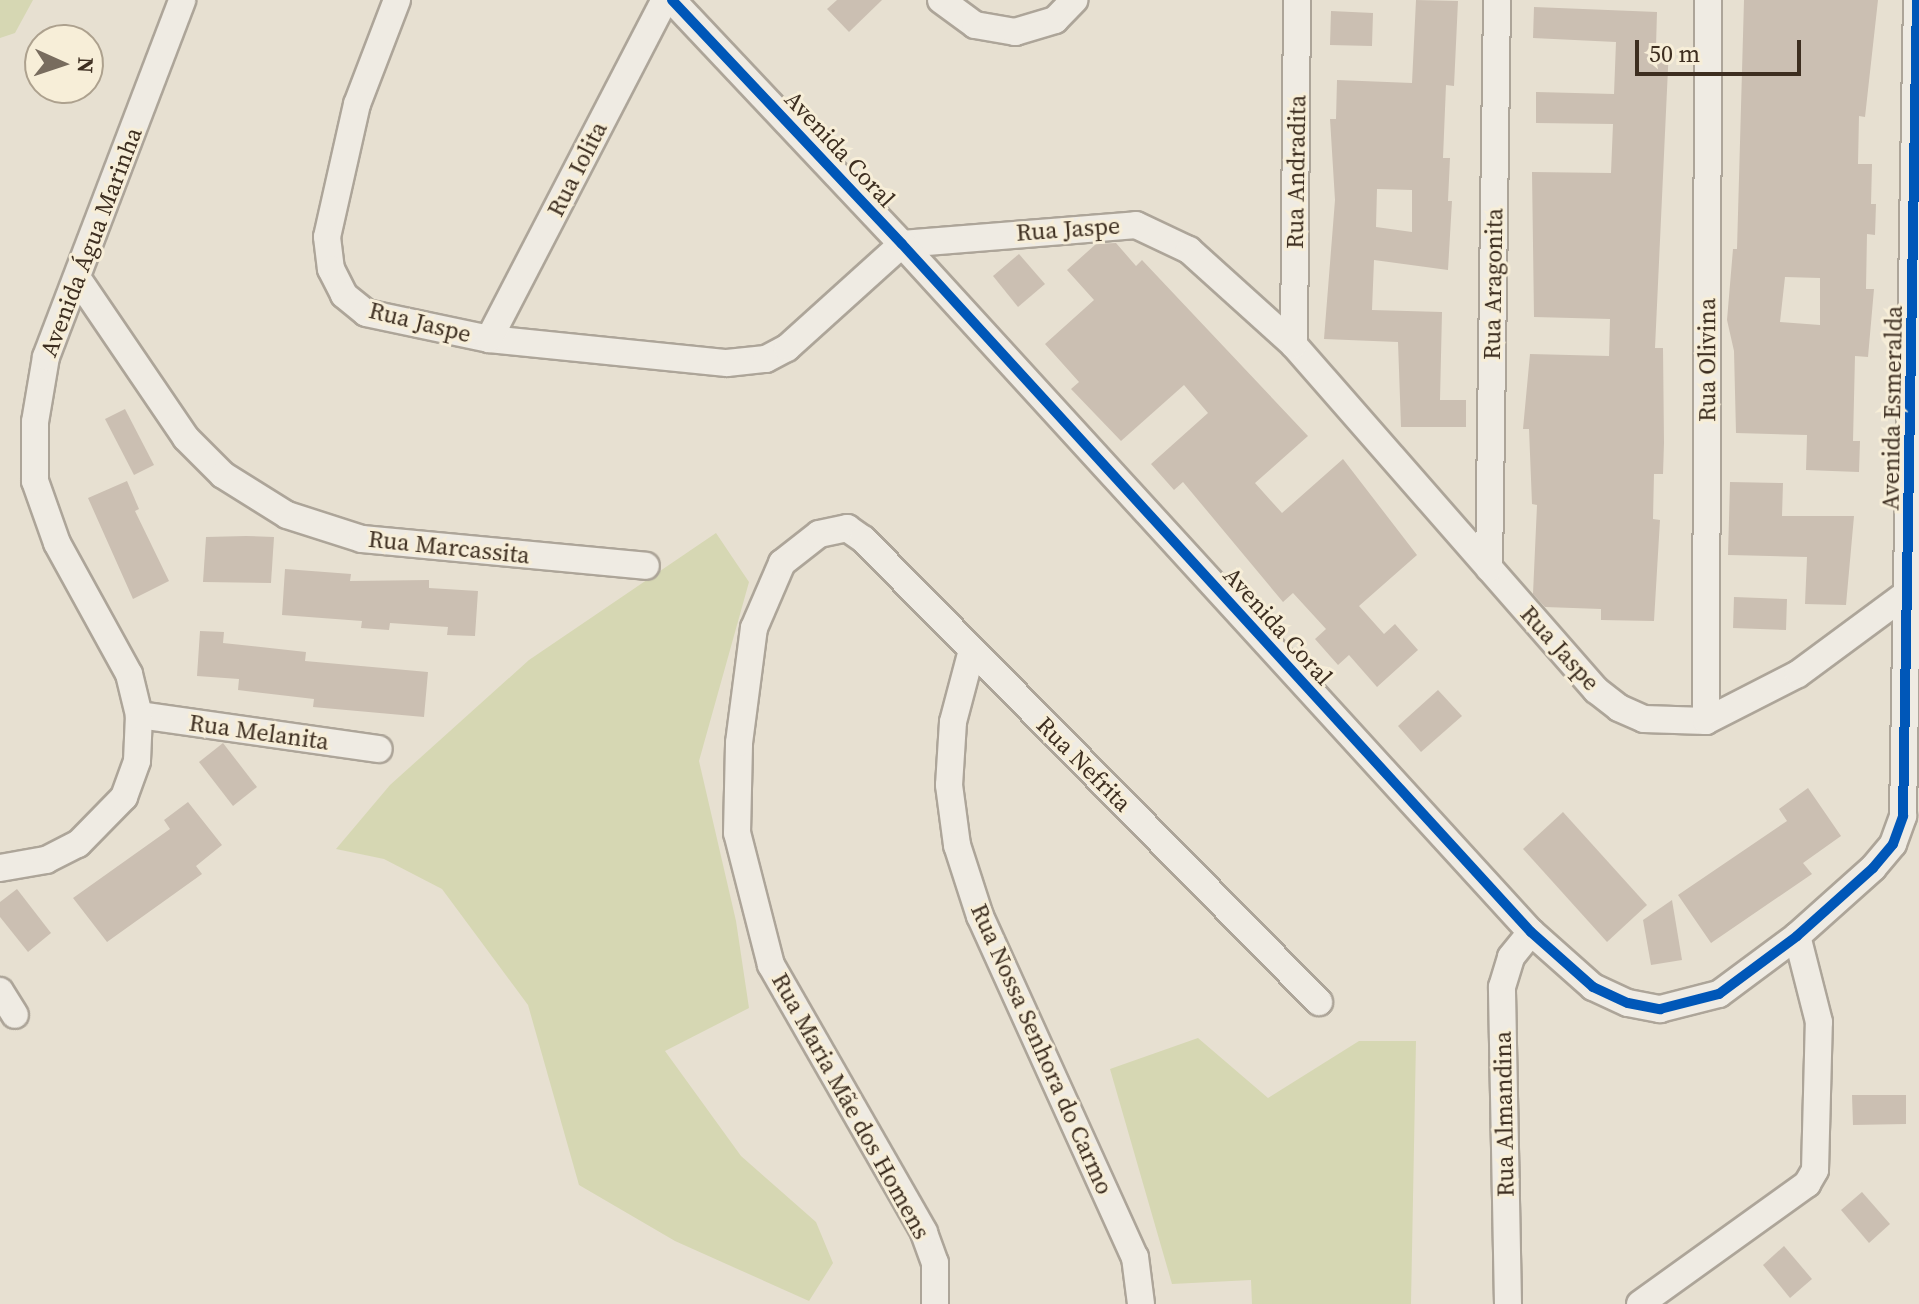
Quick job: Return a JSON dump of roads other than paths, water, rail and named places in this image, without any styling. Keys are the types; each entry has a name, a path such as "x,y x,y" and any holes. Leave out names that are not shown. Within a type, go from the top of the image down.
{"street":[{"name":"Avenida Água Marinha","path":"0,868 46,860 78,844 102,823 124,797 137,761 139,715 129,674 57,543 35,481 35,422 46,357 182,0"},
{"name":"Rua Jaspe","path":"397,0 357,104 337,177 327,237 331,269 344,295 366,313 489,339 681,360 766,359 787,348 902,244 1136,225 1189,250 1294,345 1596,690 1619,708 1644,719 1706,721 1798,674 1909,592"},
{"name":"Rua Iolita","path":"489,339 665,0"},
{"name":"Avenida Coral","path":"672,0 902,244 1531,932 1593,987 1628,1003 1660,1009 1719,994 1797,936 1873,868 1893,844 1903,816"},
{"path":"941,0 975,25 1015,32 1055,20 1074,0"},
{"name":"Rua Andradita","path":"1294,345 1297,0"},
{"name":"Rua Aragonita","path":"1489,568 1497,0"},
{"name":"Rua Olivina","path":"1706,721 1708,0"},
{"name":"Avenida Esmeralda","path":"1903,816 1917,0"},
{"name":"Rua Marcassita","path":"78,279 186,438 223,475 287,515 362,539 646,566"},
{"name":"Rua Nefrita","path":"847,528 972,650 1319,1002"},
{"name":"Rua Maria Mãe dos Homens","path":"847,528 819,534 782,563 754,628 739,743 737,833 771,965 924,1232 935,1263 935,1304"},
{"name":"Rua Nossa Senhora do Carmo","path":"972,650 953,722 949,785 957,845 980,916 1135,1257 1141,1304"},
{"name":"Rua Melanita","path":"139,715 379,749"},
{"name":"Rua Almandina","path":"1508,1304 1502,987 1511,957 1531,932"},
{"path":"1640,1304 1807,1184 1815,1170 1819,1022 1797,936"},
{"path":"0,991 15,1015"}]}
